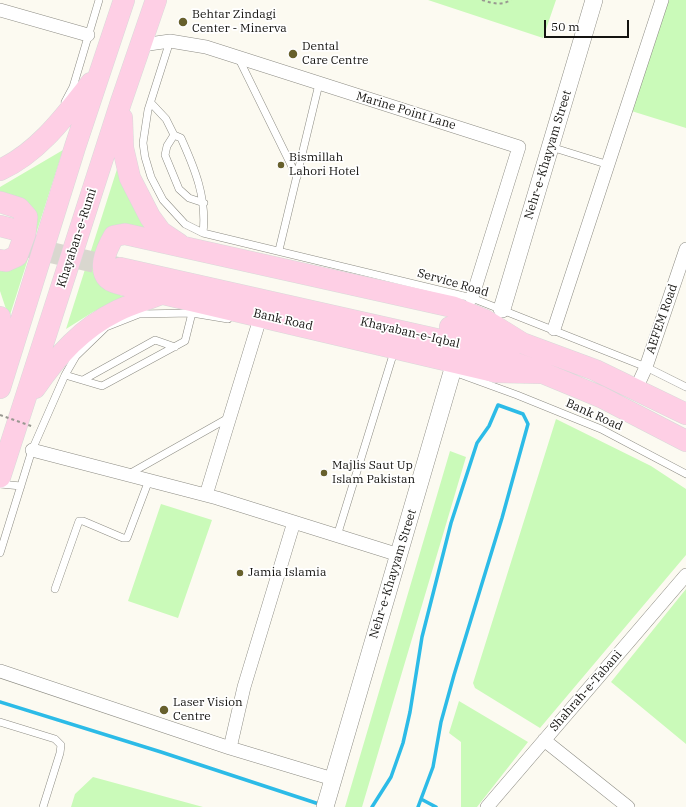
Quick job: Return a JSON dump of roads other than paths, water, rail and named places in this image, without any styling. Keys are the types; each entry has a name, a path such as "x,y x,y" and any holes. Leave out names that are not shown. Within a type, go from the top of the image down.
{"main road":[{"path":"2,381 75,147 124,0"},
{"name":"Khayaban-e-Rumi","path":"0,477 121,102 142,45 156,0"},
{"path":"5,162 12,164 44,140 64,109 101,71"},
{"path":"121,102 133,145 130,178 150,217 161,232 185,248"},
{"path":"0,202 19,208 27,217 25,234 17,256 6,260 0,260"},
{"path":"456,363 112,282 104,273 103,265 106,250 114,236 125,234 453,307 485,320 522,344"},
{"name":"Khayaban-e-Iqbal","path":"686,414 595,370 522,344 121,262 456,363 543,373 600,397 686,441"},
{"path":"22,406 50,366 84,332 117,311 161,294"},
{"path":"0,317 2,381"}],"street":[{"name":"Nehr-e-Khayyam Street","path":"502,309 594,0"},
{"path":"554,329 662,0"},
{"path":"0,10 88,35"},
{"name":"Marine Point Lane","path":"142,45 170,40 206,47 519,147 472,298"},
{"name":"AEFEM Road","path":"636,389 646,367 686,249"},
{"path":"206,495 258,325"},
{"name":"Nehr-e-Khayyam Street","path":"325,807 456,363"},
{"path":"32,450 206,495 399,555"},
{"path":"230,748 244,687 294,522"},
{"name":"Shahrah-e-Tabani","path":"487,807 686,575"},
{"path":"0,671 230,748 333,779"},
{"path":"544,740 628,807"}],"lane":[{"path":"64,109 73,87 99,0"},
{"path":"133,145 150,103 170,40"},
{"path":"238,57 297,178"},
{"path":"279,250 319,84"},
{"path":"150,103 166,119 174,135 181,138 196,172 204,203 203,233"},
{"path":"174,135 167,146 165,155 179,189 189,198 204,203"},
{"name":"Service Road","path":"133,145 163,200 186,224 203,233 279,250 472,298 554,329 646,367 686,387"},
{"path":"551,147 609,165"},
{"path":"0,163 5,162"},
{"path":"65,375 102,386 185,341 192,313"},
{"name":"Bank Road","path":"0,553 32,450 65,375 76,356 106,328 139,314 192,313 236,321"},
{"path":"83,380 155,340 175,347"},
{"path":"337,536 392,358"},
{"name":"Bank Road","path":"456,363 517,395 601,429 686,474"},
{"path":"129,474 230,417"},
{"path":"55,589 79,521 83,521 123,538 127,538 150,480"},
{"path":"0,484 21,486"},
{"path":"0,722 55,739 61,745 60,753 43,807"}],"waterway":[{"path":"372,807 391,777 403,743 410,712 422,637 451,523 477,443 489,426 498,405 523,414 528,424 502,518 454,675 441,722 433,767 418,807"},
{"path":"0,702 161,752 322,805"},
{"path":"421,799 436,807"}],"tunnel":[{"path":"13,244 120,268"}],"place":[{"name":"Behtar Zindagi Center - Minerva","path":"183,22"},
{"name":"Dental Care Centre","path":"293,54"},
{"name":"Bismillah Lahori Hotel","path":"281,165"},
{"name":"Majlis Saut Up Islam Pakistan","path":"324,473"},
{"name":"Jamia Islamia","path":"240,573"},
{"name":"Laser Vision Centre","path":"164,710"}]}
